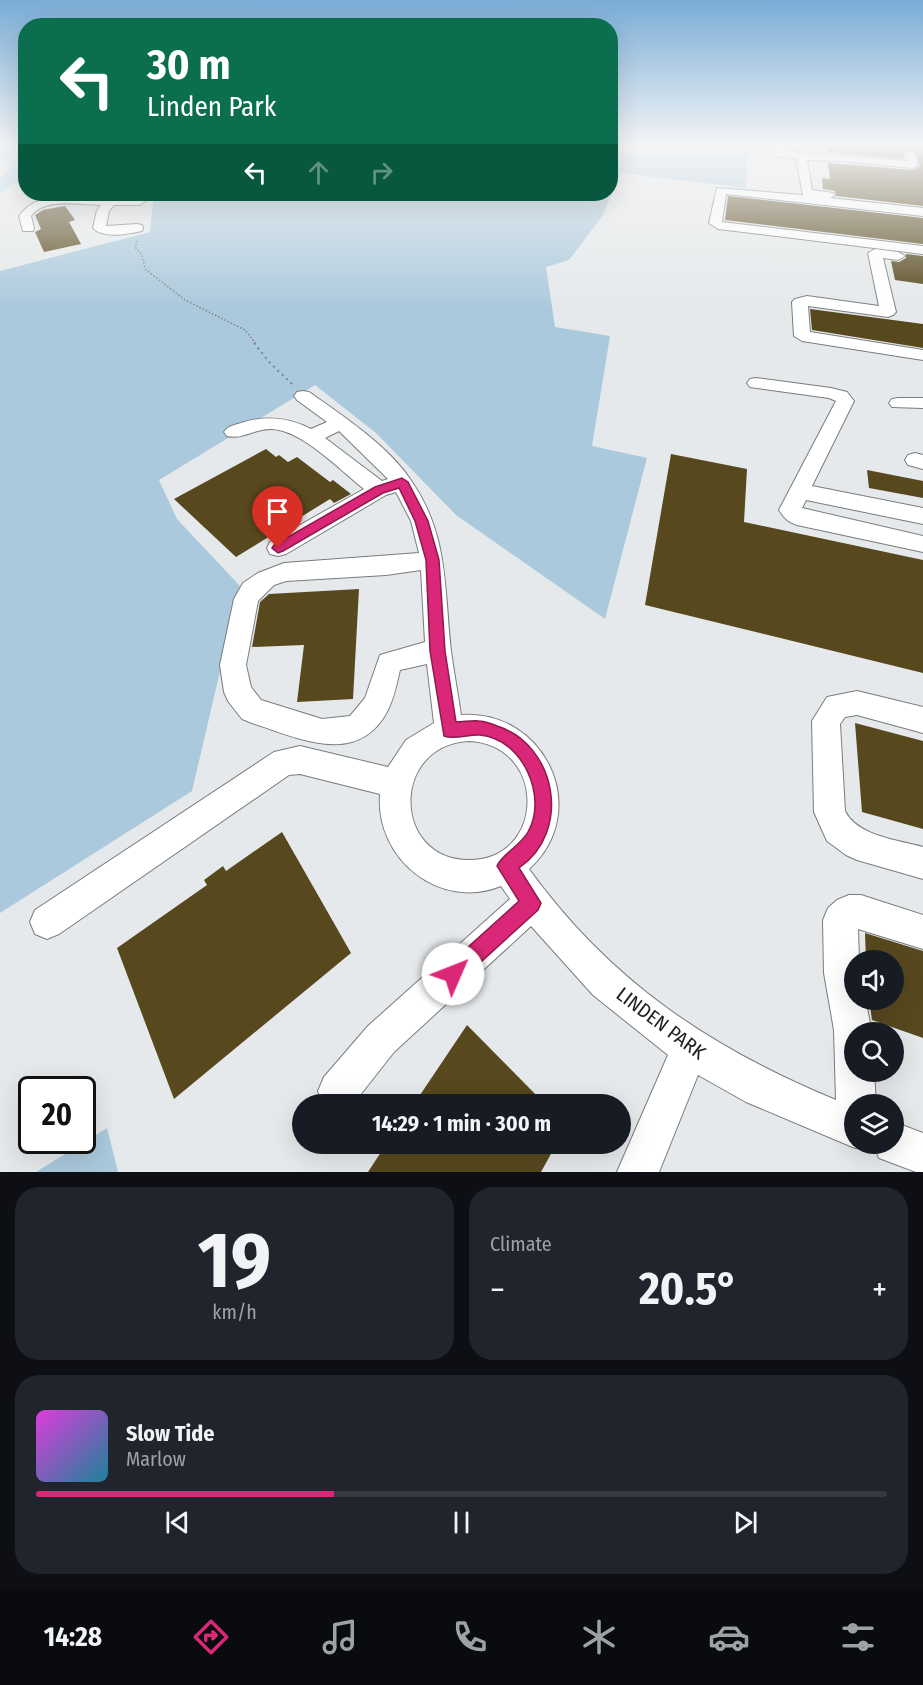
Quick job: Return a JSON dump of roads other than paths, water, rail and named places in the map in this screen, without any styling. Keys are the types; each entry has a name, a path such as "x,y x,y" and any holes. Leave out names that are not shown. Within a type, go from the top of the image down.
{"street":[{"path":"721,200 715,223 718,225 923,250"},
{"path":"811,200 923,212"},
{"path":"867,200 923,206"},
{"path":"28,228 26,216 30,209 45,202 62,201"},
{"path":"110,201 103,210 99,228 137,234 141,201"},
{"path":"923,259 874,253 888,312 800,302 802,336 923,355"},
{"path":"756,383 831,393 841,396 845,401 790,510 796,517 923,544"},
{"path":"303,396 361,439 402,482 422,521 432,560 438,651 449,730"},
{"path":"898,403 923,403"},
{"path":"234,432 256,423 291,425 311,437 379,490"},
{"path":"311,437 340,423"},
{"path":"278,548 379,490 402,482"},
{"path":"799,491 923,516"},
{"path":"432,560 386,566 284,572 266,579 252,590 246,599 234,665 238,692 252,710 322,732 357,728 377,704 389,663 438,651"},
{"path":"923,720 857,703 837,706 826,722 830,812 838,830 857,844 923,863"},
{"path":"481,728 503,735 522,749 535,767 543,789 543,813 536,836 521,856 500,871 474,877 449,874 426,863 407,844 396,820 394,794 401,770 415,750 434,735 449,730 481,728"},
{"path":"47,922 284,762 300,760 397,784"},
{"name":"LINDEN PARK","path":"507,866 531,903 586,962 690,1048 770,1093 844,1123"},
{"path":"338,1091 381,1040 531,903"},
{"path":"856,1094 853,1030 842,973 840,920 849,912 861,912 923,932"},
{"path":"638,1172 690,1048"},
{"path":"904,1147 923,1154"}]}
